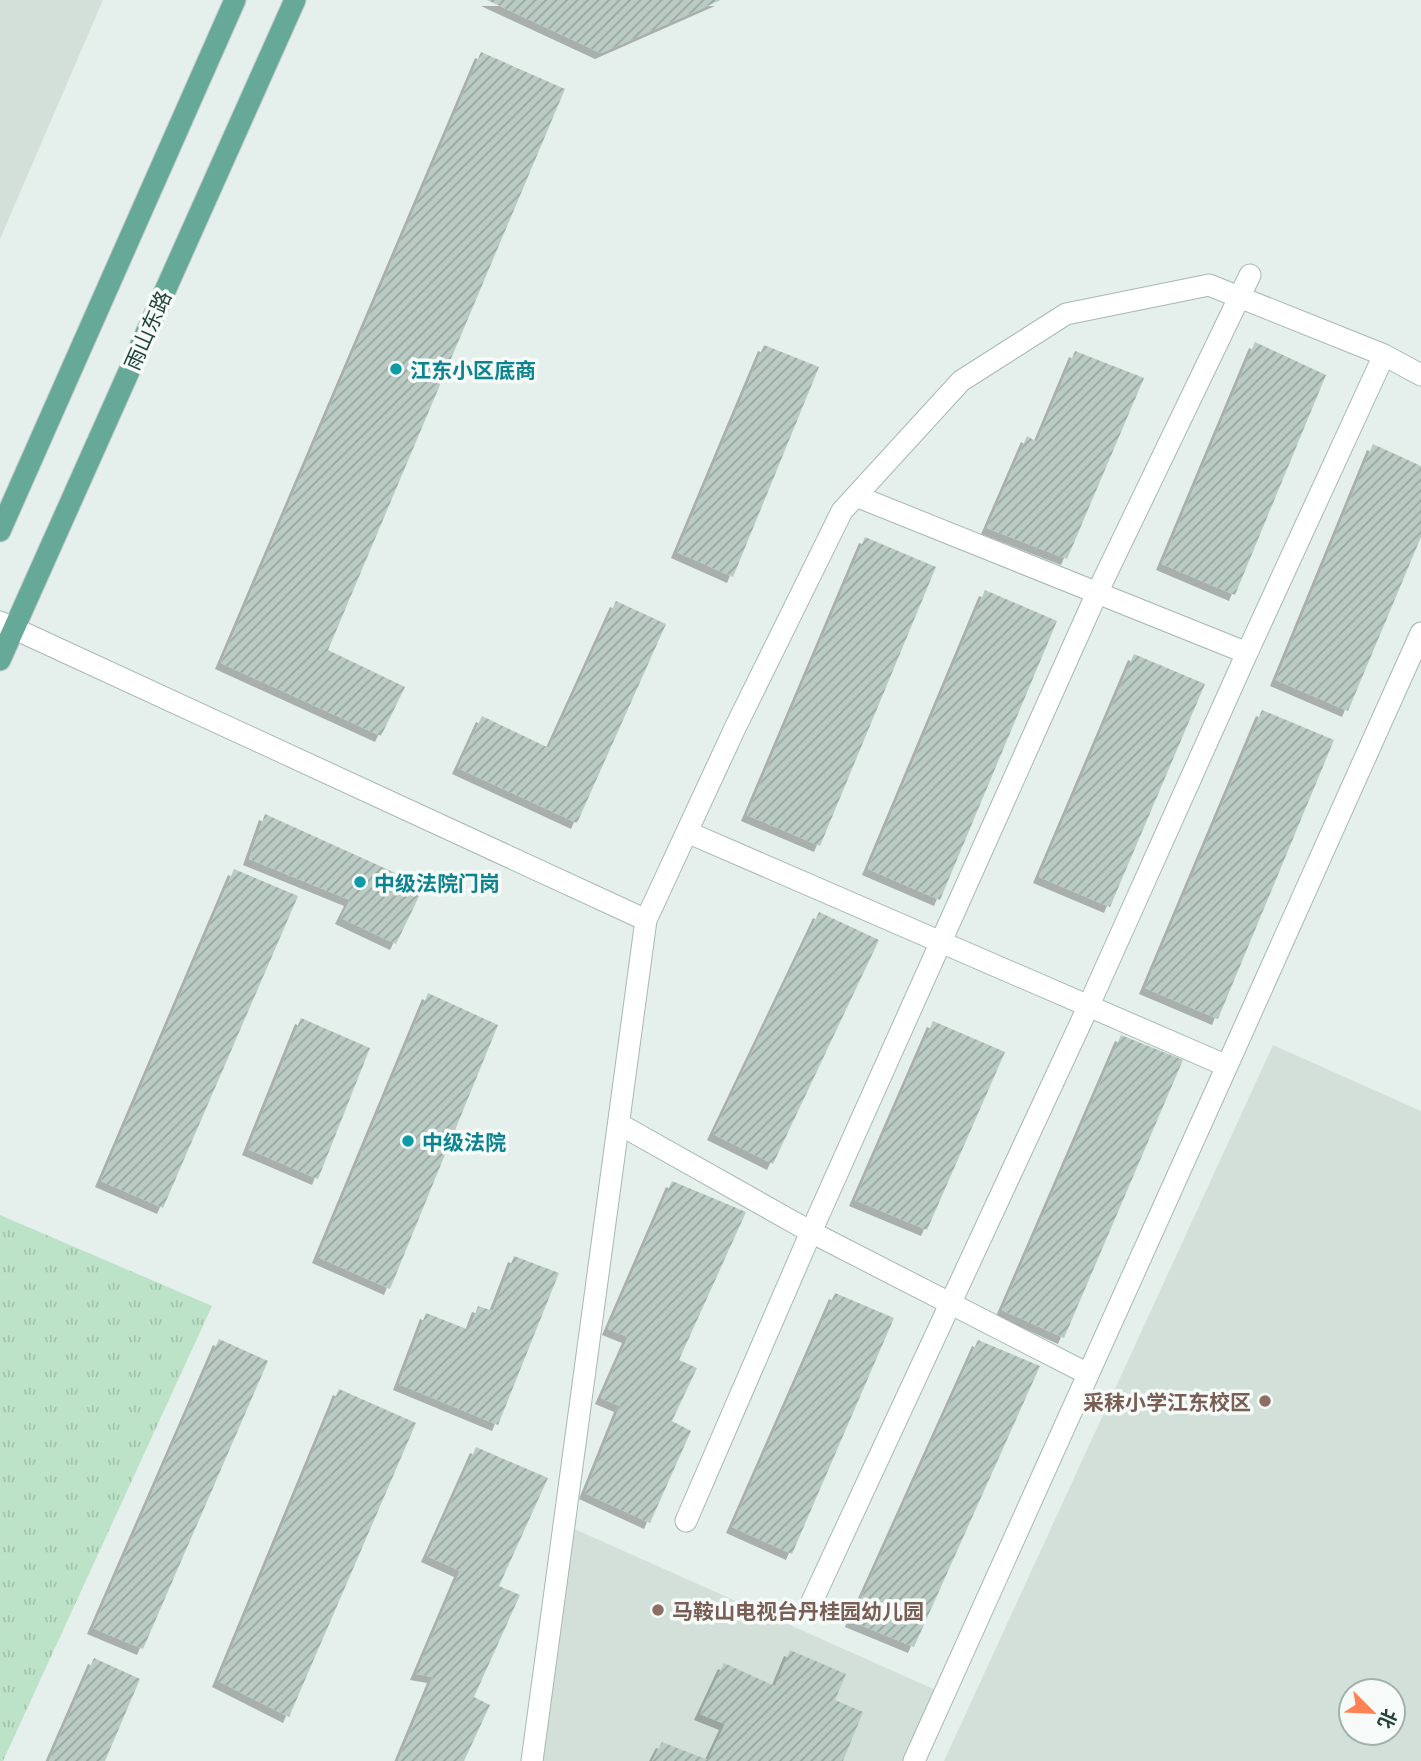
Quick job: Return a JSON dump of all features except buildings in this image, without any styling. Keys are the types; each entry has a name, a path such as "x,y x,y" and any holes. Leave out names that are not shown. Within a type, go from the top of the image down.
{"main road":[{"path":"0,531 235,0"},
{"name":"雨山东路","path":"0,660 7,625 295,0"}],"street":[{"path":"686,1521 811,1232 1097,593 1250,275"},
{"path":"533,1761 646,920 842,511 961,381 1066,314 1209,285 1384,355 1421,375"},
{"path":"808,1610 1090,1005 1384,355"},
{"path":"856,496 1247,653"},
{"path":"7,625 646,920"},
{"path":"914,1761 1421,633"},
{"path":"687,832 1227,1066"},
{"path":"619,1124 811,1232 1088,1374"}],"shaded area":[{"path":"0,0 103,0 0,239"},
{"name":"采秣小学江东校区","path":"1273,1045 1421,1111 1421,1761 944,1761"},
{"name":"马鞍山电视台丹桂园幼儿园","path":"572,1528 938,1691 907,1761 539,1761"}],"green space":[{"path":"0,1215 212,1306 3,1761 0,1761"}],"place":[{"name":"江东小区底商","path":"396,369"},
{"name":"中级法院门岗","path":"360,882"},
{"name":"中级法院","path":"408,1141"},
{"name":"采秣小学江东校区","path":"1265,1401"},
{"name":"马鞍山电视台丹桂园幼儿园","path":"658,1610"}]}
